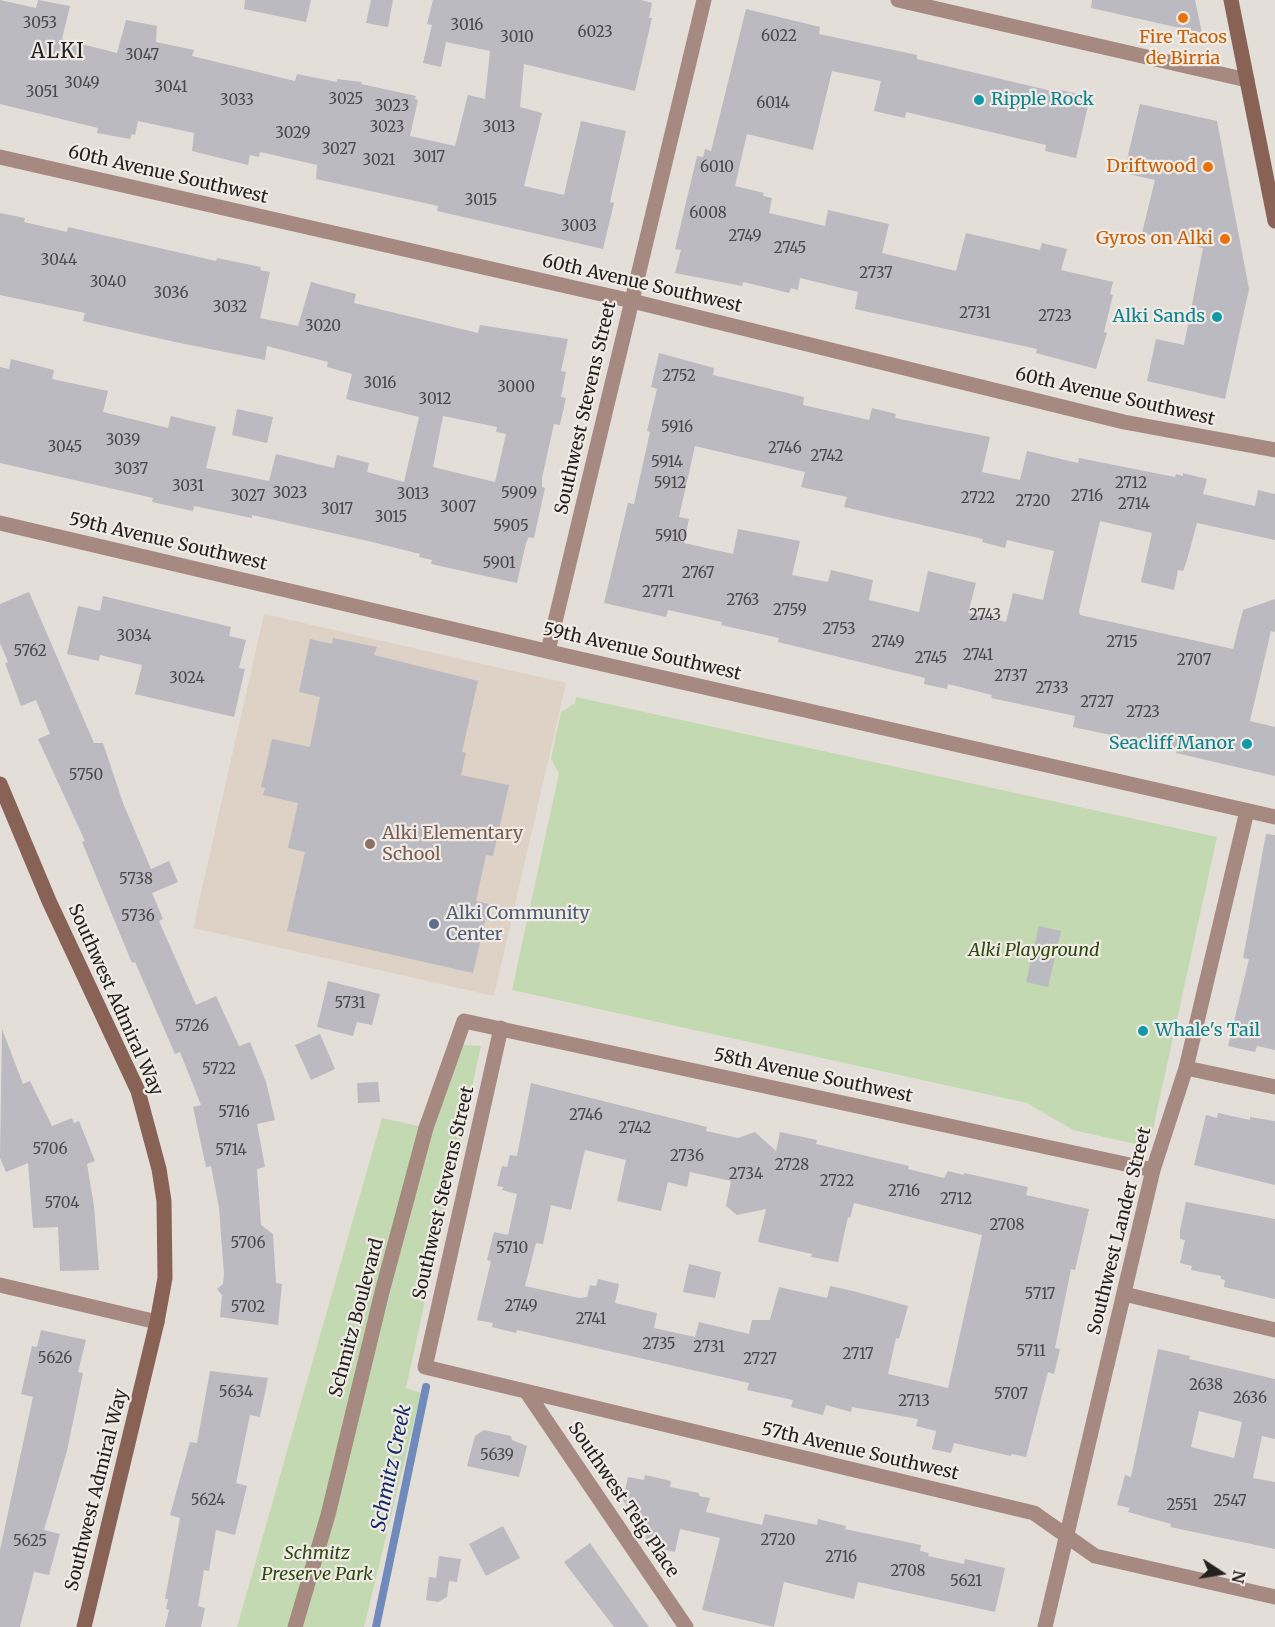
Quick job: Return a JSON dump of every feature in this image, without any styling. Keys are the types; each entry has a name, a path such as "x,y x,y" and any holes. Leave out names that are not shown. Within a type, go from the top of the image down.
{"main road":[{"path":"1231,0 1275,221"},
{"name":"Southwest Admiral Way","path":"0,784 49,901 138,1091 159,1169 166,1239 165,1278 157,1322 84,1627"}],"street":[{"name":"Southwest Stevens Street","path":"548,651 704,0"},
{"path":"898,0 1247,80"},
{"name":"60th Avenue Southwest","path":"0,157 632,301 1124,422 1275,450"},
{"name":"59th Avenue Southwest","path":"0,523 1275,817"},
{"name":"Southwest Lander Street","path":"1045,1627 1153,1170 1186,1068 1247,811"},
{"name":"58th Avenue Southwest","path":"464,1021 1153,1170"},
{"name":"Schmitz Boulevard","path":"295,1627 328,1515 382,1292 426,1128 464,1021"},
{"name":"Southwest Stevens Street","path":"425,1367 501,1028"},
{"path":"1186,1068 1275,1087"},
{"path":"0,1285 157,1322"},
{"path":"1124,1294 1275,1329"},
{"name":"57th Avenue Southwest","path":"425,1367 528,1394 1034,1513 1095,1556 1275,1597"},
{"name":"Southwest Teig Place","path":"528,1394 686,1627"}],"shaded area":[{"name":"Alki Elementary School","path":"264,614 566,683 494,996 193,928"}],"green space":[{"name":"Alki Playground","path":"576,697 1217,837 1149,1147 1073,1130 1027,1103 512,990 559,773 551,759 561,712 575,703"},
{"name":"Schmitz Preserve Park","path":"464,1045 481,1046 406,1388 421,1393 364,1627 237,1627 382,1118 432,1129 449,1063"}],"building":[{"path":"0,0 36,8 38,0 70,6 62,39 117,53 126,20 157,26 156,42 194,50 192,56 295,81 297,74 337,82 337,79 362,82 361,84 416,96 415,99 418,100 410,136 455,146 468,95 485,99 490,51 446,42 441,67 423,63 432,25 427,24 433,0 641,0 652,3 649,18 652,18 635,91 524,64 520,107 542,113 524,186 564,195 581,121 626,131 610,202 614,203 603,249 437,211 438,206 316,179 317,165 260,152 259,157 250,155 248,165 192,151 194,133 138,121 135,135 132,134 130,139 97,133 98,128 0,104"},
{"path":"245,0 311,0 306,22 244,9"},
{"path":"371,0 393,0 388,27 366,23"},
{"path":"1092,0 1195,0 1202,33 1091,8"},
{"path":"746,9 820,27 819,34 917,55 917,59 1060,93 1060,90 1083,95 1081,105 1088,106 1076,158 1045,151 1046,145 906,112 905,118 874,111 881,81 832,71 813,150 747,134 735,186 764,193 763,196 772,198 769,213 825,226 828,210 889,224 882,253 956,271 966,233 1040,250 1042,243 1067,249 1061,270 1113,282 1110,294 1113,295 1104,332 1107,333 1096,369 1036,353 1037,349 855,309 858,292 800,278 798,290 791,288 789,293 743,282 742,286 675,273 681,250 675,249 697,156 703,157 705,149 711,151"},
{"path":"1140,104 1217,121 1249,289 1225,399 1147,381 1156,339 1184,345 1203,248 1142,233 1155,180 1124,173"},
{"path":"0,213 25,218 24,222 67,232 68,227 216,261 217,258 261,267 260,270 270,272 260,318 298,326 311,282 356,294 354,303 478,333 480,325 568,339 561,371 566,372 561,397 566,398 560,425 554,424 542,478 542,487 545,488 534,538 529,537 526,543 517,583 431,564 432,560 419,557 420,554 368,541 252,515 252,518 194,506 193,511 152,502 153,498 0,463 0,367 9,369 11,359 54,370 52,379 108,391 103,412 168,428 171,416 216,427 206,468 269,481 276,454 334,468 337,455 369,463 367,472 404,482 419,417 346,399 352,374 327,367 328,362 267,346 265,360 175,342 83,321 85,313 0,295","holes":["443,416 497,427 496,432 506,434 495,482 433,467"]},
{"path":"659,353 714,368 713,375 804,397 803,405 869,420 872,408 896,414 895,418 990,437 982,472 1020,480 1027,451 1078,463 1079,458 1175,477 1176,474 1183,476 1183,473 1207,479 1203,494 1255,506 1258,490 1275,494 1275,540 1197,523 1183,571 1178,570 1174,590 1141,582 1152,533 1100,521 1079,611 1080,615 1233,649 1243,610 1275,599 1275,632 1271,631 1250,721 1275,727 1275,776 1176,753 1177,749 1073,727 1075,716 991,698 992,695 948,684 947,689 924,684 925,678 778,642 779,638 721,625 722,622 668,610 666,617 604,603 628,503 634,504 650,432 647,431 657,389 651,387","holes":["695,446 805,472 801,487 847,497 844,507 983,539 982,542 1005,548 1007,540 1054,551 1043,600 1013,593 1006,622 968,613 976,583 928,571 919,612 869,600 873,580 831,570 828,582 792,575 800,541 738,529 733,554 684,543 689,519 679,517"]},
{"path":"237,409 273,417 267,443 232,435"},
{"path":"29,592 94,743 103,743 123,803 151,869 169,861 178,882 152,893 163,919 159,921 196,1005 216,996 239,1046 250,1042 266,1082 275,1120 257,1124 265,1167 257,1169 261,1225 273,1234 276,1283 282,1284 278,1325 220,1317 222,1295 217,1289 223,1284 224,1274 219,1208 211,1166 206,1167 193,1107 201,1105 180,1052 175,1054 135,962 132,963 82,842 85,841 38,739 50,734 36,700 21,706 5,663 8,662 0,643 0,604"},
{"path":"103,596 231,627 229,636 246,640 239,668 245,669 234,717 135,694 142,665 100,655 99,661 67,654 78,606 100,611"},
{"path":"333,638 377,647 374,655 478,681 462,752 466,753 461,775 509,785 493,856 486,855 476,901 489,904 473,973 287,931 305,852 288,848 298,803 263,795 265,788 261,787 272,739 310,747 320,697 299,692 310,639 332,644"},
{"path":"1266,834 1275,835 1275,1050 1257,1046 1255,1052 1228,1046 1249,959 1243,958"},
{"path":"1039,926 1061,931 1048,987 1026,982"},
{"path":"328,981 380,994 372,1025 357,1022 353,1036 317,1027"},
{"path":"2,1029 23,1084 30,1081 52,1126 72,1118 74,1123 79,1121 95,1161 87,1164 94,1206 99,1270 60,1271 58,1227 33,1228 28,1163 6,1172 0,1158"},
{"path":"320,1034 335,1069 311,1080 295,1045"},
{"path":"378,1082 380,1102 358,1103 357,1083"},
{"path":"531,1083 707,1127 706,1131 738,1138 755,1132 776,1151 780,1132 817,1140 816,1144 909,1166 908,1169 944,1178 948,1171 1028,1187 1026,1195 1089,1209 1075,1270 1071,1269 1055,1348 1060,1349 1054,1374 1048,1372 1026,1457 1012,1454 1011,1456 954,1443 951,1453 932,1449 936,1431 916,1426 918,1419 852,1407 851,1412 826,1405 823,1415 791,1407 793,1400 747,1390 749,1383 517,1330 516,1333 492,1327 493,1323 477,1320 491,1261 487,1260 494,1232 508,1235 517,1194 502,1190 503,1187 497,1186 502,1166 507,1167 510,1155 517,1156","holes":["585,1150 626,1160 617,1201 661,1211 668,1182 687,1187 690,1172 731,1181 726,1206 737,1215 766,1209 758,1242 812,1254 811,1257 838,1262 848,1217 850,1218 854,1203 982,1235 948,1388 888,1374 896,1338 899,1339 908,1306 853,1291 830,1286 827,1298 779,1287 770,1320 752,1320 749,1334 699,1322 695,1337 654,1328 657,1313 615,1303 619,1284 598,1279 596,1286 590,1285 587,1297 579,1298 525,1286 536,1243 543,1244 551,1205 571,1210"]},
{"path":"1218,1113 1250,1120 1250,1117 1275,1121 1275,1185 1194,1165 1206,1115 1217,1118"},
{"path":"1186,1202 1275,1219 1275,1299 1224,1287 1225,1280 1221,1279 1221,1276 1191,1270 1192,1266 1180,1263 1185,1240 1180,1239 1180,1230"},
{"path":"689,1264 721,1272 715,1298 683,1292"},
{"path":"41,1330 86,1340 78,1372 83,1373 67,1451 44,1530 60,1534 49,1575 34,1572 20,1627 0,1627 0,1550 33,1397 21,1394 32,1346 37,1347"},
{"path":"1158,1349 1190,1356 1189,1359 1275,1379 1275,1439 1262,1436 1253,1478 1275,1482 1275,1549 1170,1527 1171,1524 1128,1512 1130,1508 1117,1505 1125,1475 1131,1477","holes":["1199,1411 1242,1422 1234,1458 1191,1447"]},
{"path":"210,1371 268,1378 260,1417 250,1415 236,1483 247,1486 235,1535 216,1530 209,1571 204,1570 198,1606 205,1608 201,1627 165,1627 169,1610 166,1609 168,1599 165,1599 180,1518 170,1515 190,1442 197,1443"},
{"path":"484,1430 511,1436 512,1440 527,1446 519,1477 467,1466 475,1436"},
{"path":"645,1475 671,1481 670,1487 699,1493 699,1496 710,1498 706,1512 762,1525 765,1514 817,1525 818,1519 846,1526 845,1529 921,1545 920,1551 929,1553 928,1556 964,1564 965,1559 1005,1568 995,1612 858,1582 854,1599 784,1582 774,1627 702,1610 720,1538 680,1529 675,1552 644,1545 646,1536 623,1500 628,1477 644,1480"},
{"path":"503,1526 520,1558 486,1576 469,1544"},
{"path":"590,1543 649,1627 614,1627 564,1562"},
{"path":"439,1556 461,1559 457,1582 449,1581 447,1597 438,1602 426,1600 429,1577 436,1578"}],"waterway":[{"name":"Schmitz Creek","path":"376,1627 426,1387"}],"place":[{"name":"Fire Tacos de Birria","path":"1183,18"},
{"name":"Ripple Rock","path":"979,100"},
{"name":"Driftwood","path":"1208,167"},
{"name":"Gyros on Alki","path":"1225,239"},
{"name":"Alki Sands","path":"1217,317"},
{"name":"Seacliff Manor","path":"1247,744"},
{"name":"Alki Elementary School","path":"370,844"},
{"name":"Alki Community Center","path":"434,924"},
{"name":"Whale's Tail","path":"1143,1031"}],"district":[{"name":"ALKI","path":"58,52"}]}
